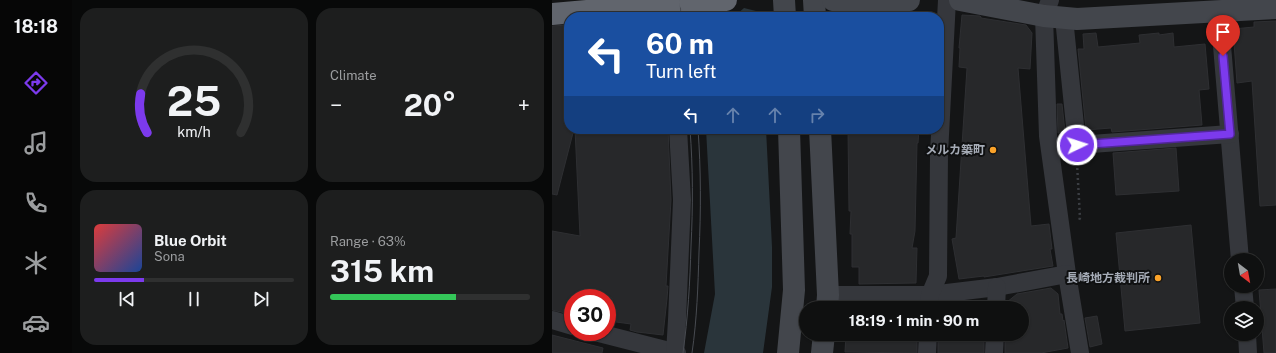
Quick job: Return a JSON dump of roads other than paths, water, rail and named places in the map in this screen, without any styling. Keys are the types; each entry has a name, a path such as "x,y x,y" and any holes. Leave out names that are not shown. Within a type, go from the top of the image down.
{"highway":[{"path":"583,12 675,6 726,0"},
{"path":"552,14 564,13"}],"street":[{"path":"784,0 785,12"},
{"path":"814,0 815,12"},
{"path":"833,0 866,3 909,0"},
{"path":"944,58 947,0"},
{"path":"960,0 1053,11 1077,19 1276,8"},
{"path":"1219,10 1239,253"},
{"path":"1053,11 1077,145 1230,134"},
{"path":"1053,11 1048,136 1067,274 1080,353"},
{"path":"616,338 675,353 682,200 678,134"},
{"path":"788,353 794,290 789,134"},
{"path":"820,134 827,301"},
{"path":"940,134 938,276 930,301 1067,274"},
{"path":"996,301 997,287"},
{"path":"552,320 564,323"},
{"path":"822,353 823,341"},
{"path":"927,353 928,341"},
{"path":"994,353 995,341"},
{"path":"1247,341 1248,353"}],"tram line":[{"path":"680,0 681,12"},
{"path":"690,0 691,12"},
{"path":"683,353 692,231 690,134"},
{"path":"692,353 697,302 700,221 698,134"}],"place":[{"name":"メルカ築町","path":"993,150"},
{"name":"長崎地方裁判所","path":"1158,278"}]}
